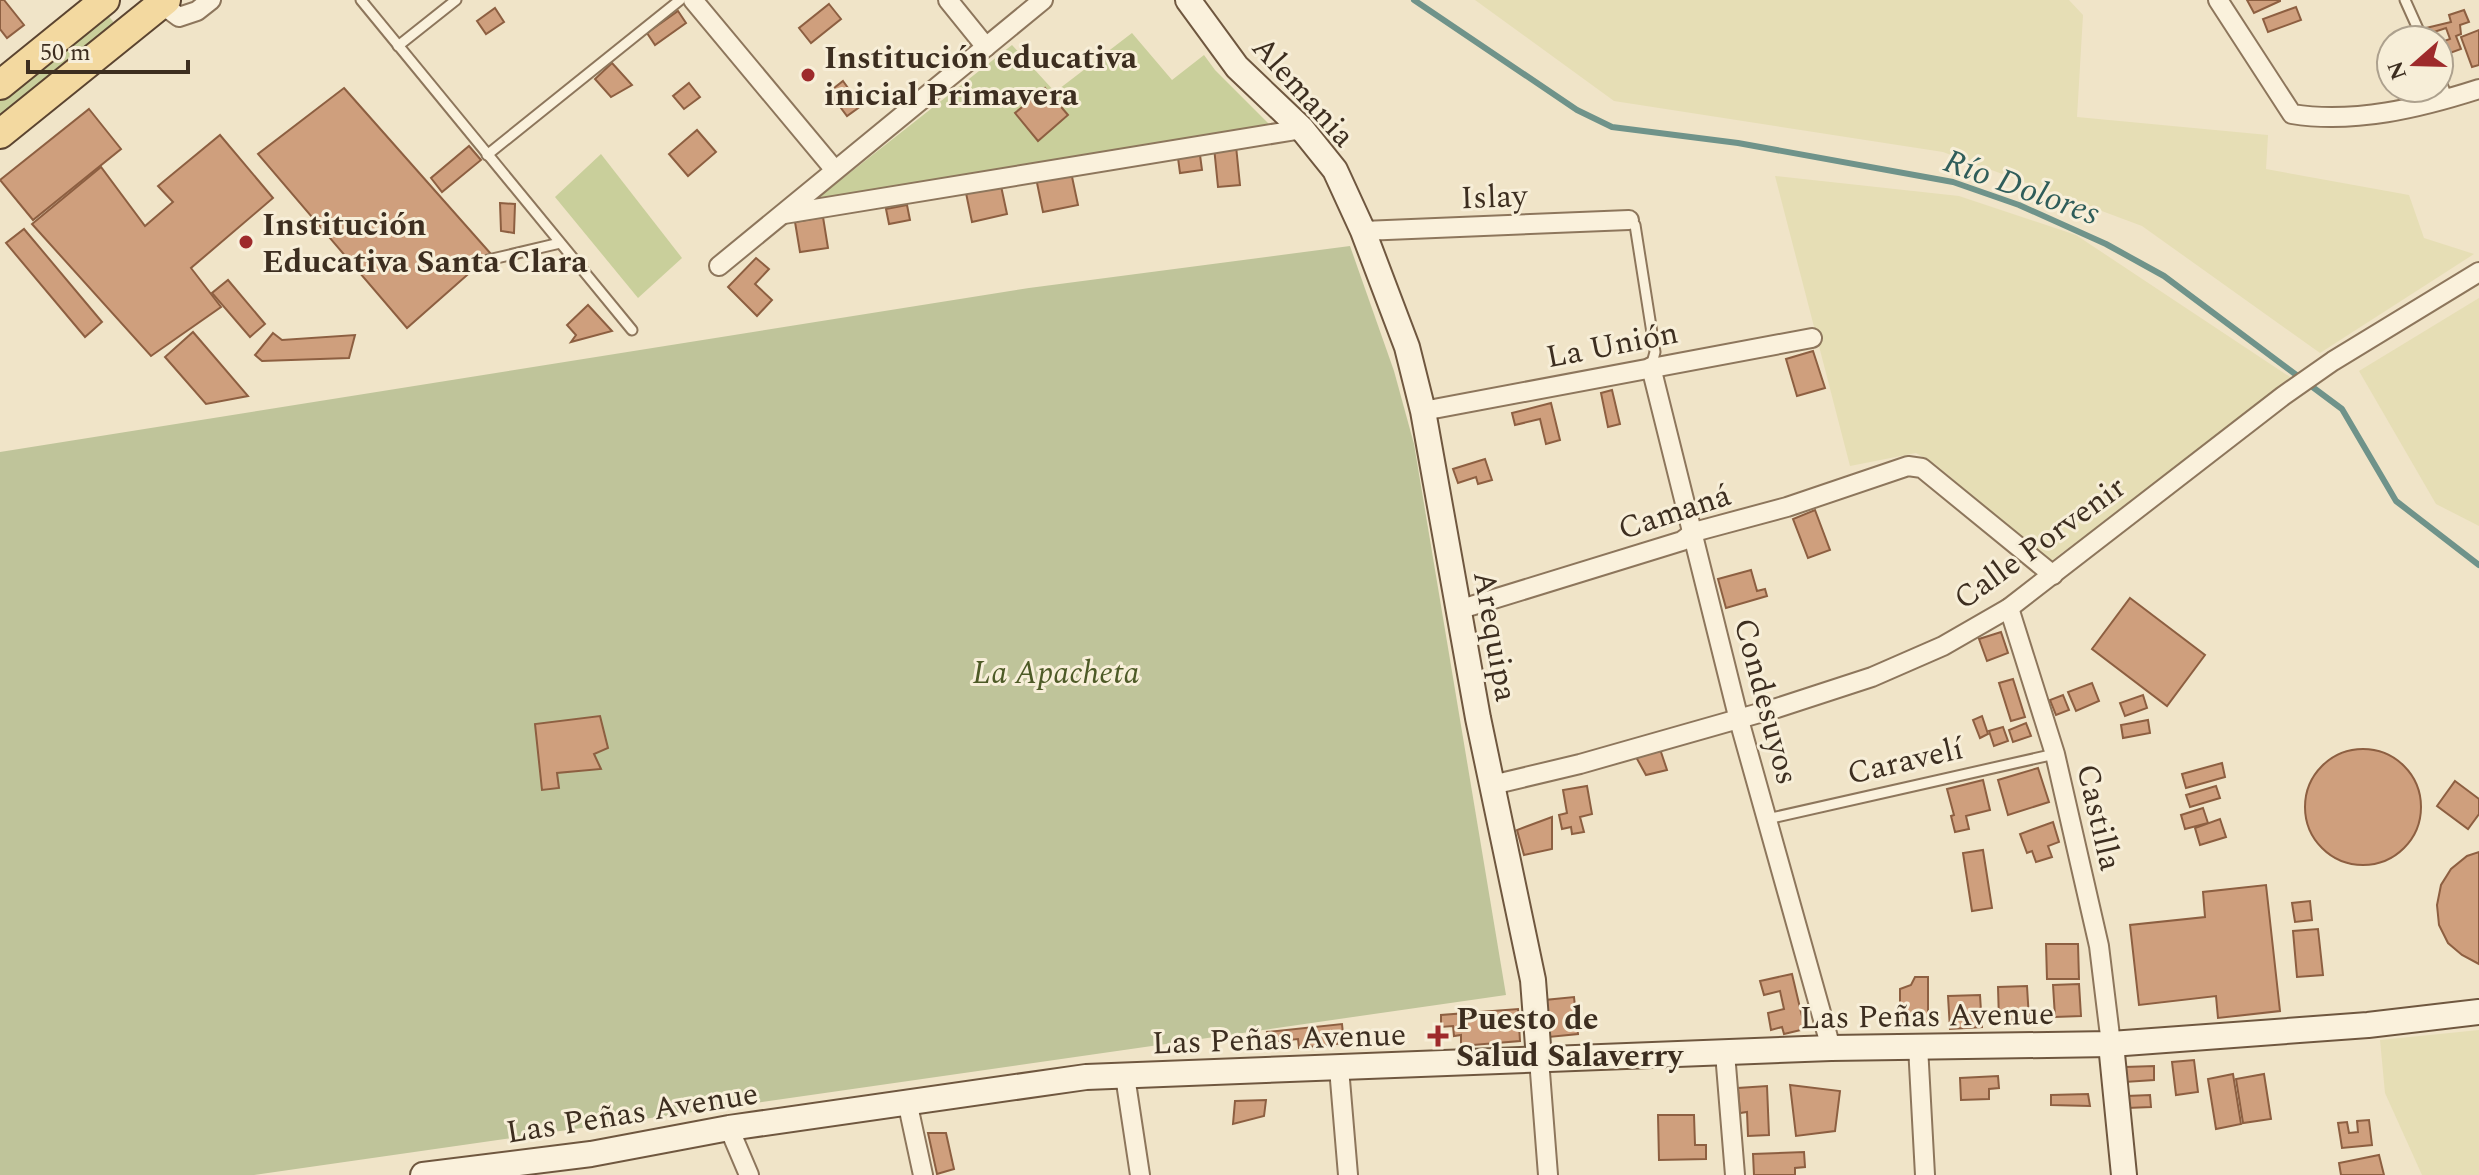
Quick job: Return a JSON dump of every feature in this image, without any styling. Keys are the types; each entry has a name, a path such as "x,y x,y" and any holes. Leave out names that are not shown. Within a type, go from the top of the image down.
{"main road":[{"path":"3,76 105,0"},
{"path":"0,134 160,2"}],"street":[{"path":"160,2 179,17 197,11 211,0"},
{"path":"693,0 834,169"},
{"path":"948,0 986,47"},
{"path":"719,266 1043,0"},
{"name":"Alemania","path":"1188,0 1237,67 1302,129 1335,170 1363,231"},
{"path":"2218,0 2292,114 2377,114 2424,104"},
{"path":"2455,97 2479,89"},
{"path":"784,214 1302,129"},
{"name":"Islay","path":"1363,231 1629,220"},
{"name":"Arequipa","path":"1363,231 1407,347 1423,411 1458,610 1533,980 1539,1059"},
{"name":"Calle Porvenir","path":"1492,785 1739,720 1872,677 1943,646 2009,608 2283,396 2333,361 2479,272"},
{"name":"La Unión","path":"1423,411 1812,338"},
{"name":"Condesuyos","path":"1651,367 1739,720 1831,1048"},
{"name":"Camaná","path":"1458,610 1682,541 1694,532 1787,507 1908,466 1922,468 2053,575"},
{"name":"Castilla","path":"2009,608 2055,754 2099,946 2111,1044"},
{"name":"Las Peñas Avenue","path":"423,1175 591,1164 729,1128 1027,1084 1125,1076 1831,1048 2111,1044 2368,1025 2479,1012"},
{"path":"2111,1044 2124,1175"},
{"path":"1918,1046 1925,1175"},
{"path":"1725,1053 1735,1175"},
{"path":"1539,1059 1548,1175"},
{"path":"1339,1068 1348,1175"},
{"path":"1125,1076 1140,1175"},
{"path":"907,1101 923,1175"},
{"path":"729,1128 749,1175"}],"lane":[{"path":"361,0 632,330"},
{"path":"398,46 456,0"},
{"path":"487,155 680,0"},
{"path":"2405,0 2416,24"},
{"path":"1629,220 1635,225 1655,352 1651,367"},
{"path":"488,260 560,243"},
{"name":"Caravelí","path":"1767,819 2055,754"}],"shaded area":[{"path":"1475,0 2069,0 2083,15 2077,117 2268,135 2266,169 2409,195 2424,238 2474,254 2320,353 2142,226 1943,152 1614,101"},
{"path":"1775,176 1959,196 2076,235 2293,379 2051,561 1936,465 1916,453 1850,466"},
{"path":"2479,298 2479,526 2436,504 2359,371"},
{"path":"2479,1030 2479,1175 2422,1175 2385,1093 2380,1040"}],"green space":[{"path":"107,14 115,24 0,117 0,101"},
{"path":"1132,33 1172,80 1204,55 1272,127 809,205 1012,45 1055,92"},
{"path":"601,154 682,258 638,298 555,197"},
{"name":"La Apacheta","path":"1350,246 1394,371 1414,444 1506,995 254,1175 0,1175 0,452 1029,288"}],"building":[{"path":"0,0 4,0 24,25 7,38 0,29"},
{"path":"2247,0 2280,0 2280,1 2254,13"},
{"path":"829,4 841,19 811,43 799,28"},
{"path":"2296,7 2301,20 2268,32 2263,19"},
{"path":"495,8 504,22 486,34 477,21"},
{"path":"2464,10 2469,22 2460,25 2461,34 2456,36 2461,49 2455,51 2455,24 2443,24 2451,22 2449,15"},
{"path":"678,11 686,23 655,45 647,33"},
{"path":"2479,30 2479,65 2472,67 2461,37"},
{"path":"612,63 632,85 611,97 595,79"},
{"path":"843,81 861,106 847,116 829,92"},
{"path":"689,83 700,97 684,109 673,96"},
{"path":"344,88 491,254 407,328 258,154"},
{"path":"1045,88 1068,115 1038,141 1015,113"},
{"path":"89,109 121,149 33,220 0,180"},
{"path":"697,130 716,152 688,176 669,154"},
{"path":"220,135 273,198 191,268 221,307 151,356 32,224 101,167 145,226 173,202 158,186"},
{"path":"469,146 481,160 442,192 431,178"},
{"path":"1236,146 1240,185 1218,187 1214,147"},
{"path":"1200,155 1202,170 1180,173 1178,158"},
{"path":"1071,172 1078,205 1043,212 1036,178"},
{"path":"1001,186 1007,214 972,222 966,193"},
{"path":"500,203 515,204 514,233 501,231"},
{"path":"907,205 910,220 889,224 886,209"},
{"path":"823,217 828,248 800,252 795,222"},
{"path":"24,229 102,322 85,337 6,243"},
{"path":"756,258 769,269 755,284 772,300 757,316 728,287"},
{"path":"228,280 265,324 250,337 212,293"},
{"path":"588,305 612,331 571,342 576,335 567,325"},
{"path":"193,332 248,396 206,404 165,357"},
{"path":"273,333 282,340 355,335 349,358 262,361 255,355"},
{"path":"1813,351 1825,388 1797,396 1786,359"},
{"path":"1612,390 1620,424 1608,427 1601,393"},
{"path":"1551,403 1560,440 1546,444 1540,419 1515,425 1512,413"},
{"path":"1485,459 1492,480 1478,484 1476,477 1458,483 1453,469"},
{"path":"1815,510 1830,550 1808,558 1793,519"},
{"path":"1751,570 1757,591 1765,589 1767,596 1726,608 1718,579"},
{"path":"2130,598 2205,655 2167,706 2092,649"},
{"path":"2001,632 2008,653 1987,661 1979,639"},
{"path":"2013,679 2025,717 2011,721 1999,683"},
{"path":"2092,683 2099,701 2076,711 2068,692"},
{"path":"2063,695 2069,710 2056,715 2050,700"},
{"path":"2143,695 2147,708 2125,716 2120,703"},
{"path":"600,716 608,748 594,754 601,769 557,773 559,788 542,790 535,724"},
{"path":"1982,716 1988,734 1980,738 1973,720"},
{"path":"2148,720 2150,733 2123,738 2121,725"},
{"path":"2026,723 2031,736 2013,742 2009,730"},
{"path":"2003,727 2008,741 1994,746 1989,731"},
{"path":"1660,749 1667,770 1646,775 1636,757"},
{"path":"2363,749 2385,753 2404,766 2417,785 2421,807 2417,829 2404,848 2385,861 2363,865 2341,861 2322,848 2309,829 2305,807 2309,785 2322,766 2341,753"},
{"path":"2222,763 2225,777 2186,788 2182,774"},
{"path":"2038,768 2049,802 2008,815 1998,780"},
{"path":"1983,780 1990,810 1966,816 1969,829 1955,832 1947,789"},
{"path":"2455,781 2479,799 2479,814 2468,829 2437,806"},
{"path":"1587,786 1592,814 1580,817 1584,832 1572,834 1571,827 1562,829 1559,815 1567,813 1563,790"},
{"path":"2216,786 2220,798 2190,807 2186,795"},
{"path":"2203,808 2208,823 2185,829 2181,815"},
{"path":"1552,817 1552,849 1524,855 1517,830"},
{"path":"2220,819 2226,837 2200,845 2195,828"},
{"path":"2053,822 2059,842 2048,846 2052,857 2036,862 2032,851 2027,853 2020,834"},
{"path":"1983,850 1992,908 1972,911 1963,853"},
{"path":"2479,852 2479,964 2448,943 2439,925 2437,905 2441,885 2451,869 2467,856"},
{"path":"2266,885 2280,1011 2218,1018 2216,996 2139,1005 2130,925 2205,917 2203,892"},
{"path":"2310,901 2312,920 2295,922 2292,903"},
{"path":"2318,929 2323,975 2297,977 2293,931"},
{"path":"2046,944 2078,944 2079,979 2047,979"},
{"path":"1792,974 1805,1029 1784,1034 1782,1027 1771,1030 1768,1013 1784,1009 1780,991 1764,995 1760,981"},
{"path":"1915,977 1928,977 1928,1027 1900,1027 1900,989 1911,985"},
{"path":"2079,984 2081,1016 2055,1017 2053,985"},
{"path":"2027,986 2029,1019 1999,1020 1998,987"},
{"path":"1980,995 1982,1027 1950,1029 1948,996"},
{"path":"1574,997 1578,1034 1549,1037 1545,1000"},
{"path":"1518,1009 1520,1041 1461,1046 1461,1035 1454,1036 1453,1026 1441,1027 1441,1015"},
{"path":"1342,1024 1344,1043 1299,1048 1298,1039 1268,1042 1267,1032"},
{"path":"2194,1060 2198,1092 2176,1095 2172,1062"},
{"path":"2154,1066 2154,1080 2125,1082 2125,1067"},
{"path":"2233,1074 2241,1124 2216,1129 2208,1079"},
{"path":"2264,1074 2271,1119 2243,1123 2236,1079"},
{"path":"1998,1076 1999,1088 1989,1089 1989,1099 1961,1100 1960,1078"},
{"path":"1790,1085 1840,1091 1835,1131 1796,1136"},
{"path":"1767,1086 1769,1135 1748,1136 1747,1112 1740,1113 1738,1088"},
{"path":"2088,1094 2090,1106 2051,1105 2051,1095"},
{"path":"2150,1095 2151,1107 2127,1108 2127,1096"},
{"path":"1266,1100 1264,1116 1233,1124 1235,1101"},
{"path":"1658,1115 1694,1115 1695,1145 1706,1145 1706,1159 1659,1160"},
{"path":"2369,1120 2372,1145 2342,1148 2338,1123 2347,1122 2349,1133 2358,1132 2357,1121"},
{"path":"928,1133 946,1133 954,1169 937,1174"},
{"path":"1804,1152 1805,1167 1795,1168 1795,1175 1754,1175 1753,1154"},
{"path":"2379,1155 2384,1175 2341,1175 2339,1163"}],"waterway":[{"name":"Río Dolores","path":"1414,0 1577,110 1612,127 1738,143 1953,182 2019,205 2106,244 2164,276 2342,409 2396,501 2479,565"}],"place":[{"name":"Institución educativa inicial Primavera","path":"808,75"},
{"name":"Institución Educativa Santa Clara","path":"246,242"},
{"name":"Puesto de Salud Salaverry","path":"1438,1036"}]}
